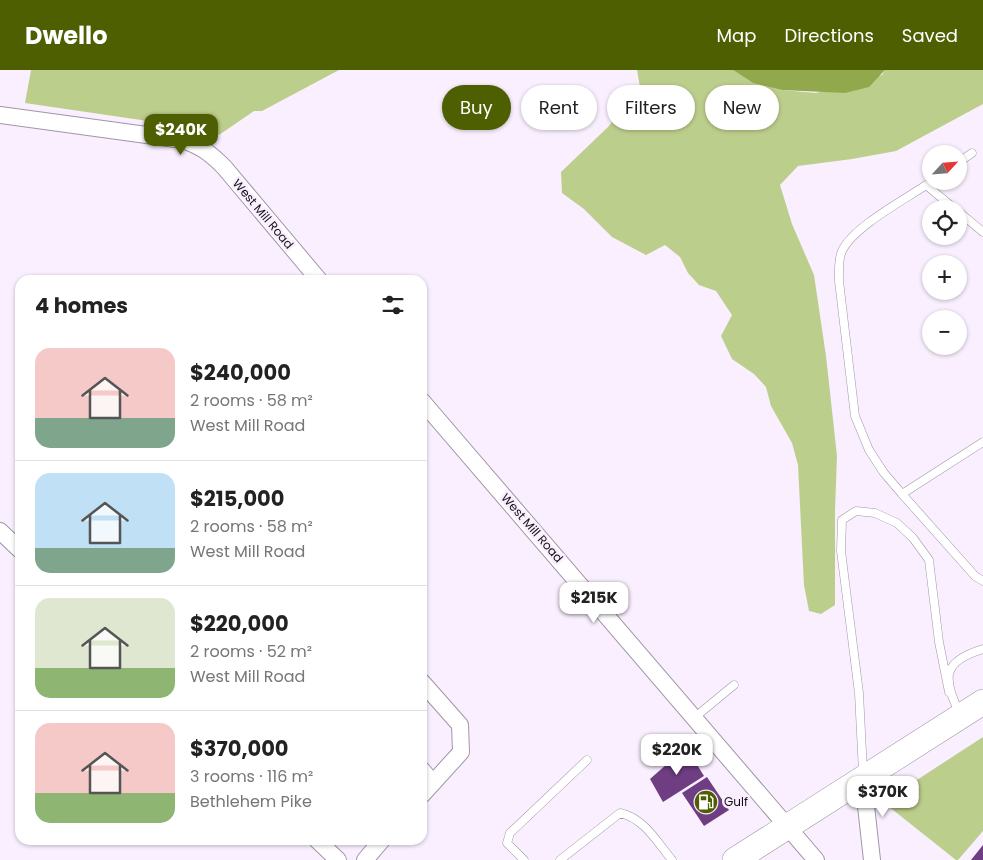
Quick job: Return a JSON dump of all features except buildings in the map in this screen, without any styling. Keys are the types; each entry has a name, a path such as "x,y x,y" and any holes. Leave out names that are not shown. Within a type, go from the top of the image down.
{"main road":[{"path":"747,855 983,702"}],"street":[{"name":"West Mill Road","path":"0,115 183,140 200,146 224,167 314,275"},
{"name":"West Mill Road","path":"427,407 816,860"},
{"path":"0,531 15,545"},
{"path":"427,688 460,725 460,752 428,789"},
{"path":"864,779 872,860"},
{"path":"322,845 338,860"},
{"path":"365,860 378,845"}],"lane":[{"path":"968,156 972,153"},
{"path":"922,188 858,231 842,252 839,264 840,291 855,416 869,450 884,473 975,576 983,581"},
{"path":"936,190 946,200"},
{"path":"967,219 983,232"},
{"path":"902,494 983,442"},
{"path":"864,779 859,693 841,551 842,520 856,511 875,513 897,523 913,538 929,560 939,642 949,692 961,716"},
{"path":"949,692 949,672 957,660 983,648"},
{"path":"694,718 734,685"},
{"path":"524,860 507,843 510,833 587,760"},
{"path":"560,860 620,813 630,815 644,825 672,860"}],"shaded area":[{"path":"31,70 339,70 262,111 254,111 219,135 216,131 25,103"},
{"path":"637,70 733,70 753,83 761,85 705,85 705,130 779,130 779,89 816,93 882,75 885,70 983,70 983,104 896,151 798,166 780,185 792,224 814,275 826,356 837,456 835,605 821,614 809,611 804,585 798,465 792,443 771,406 766,387 754,374 732,359 721,336 732,315 716,291 699,285 688,273 680,257 665,245 646,255 612,237 584,209 562,193 561,172 607,128 607,130 695,130 695,85 640,85"},
{"path":"733,70 885,70 869,87 845,93 782,90 779,89 779,85 753,83"},
{"path":"983,737 983,831 956,860 883,802"}],"place":[{"name":"Gulf","path":"706,802"}]}
